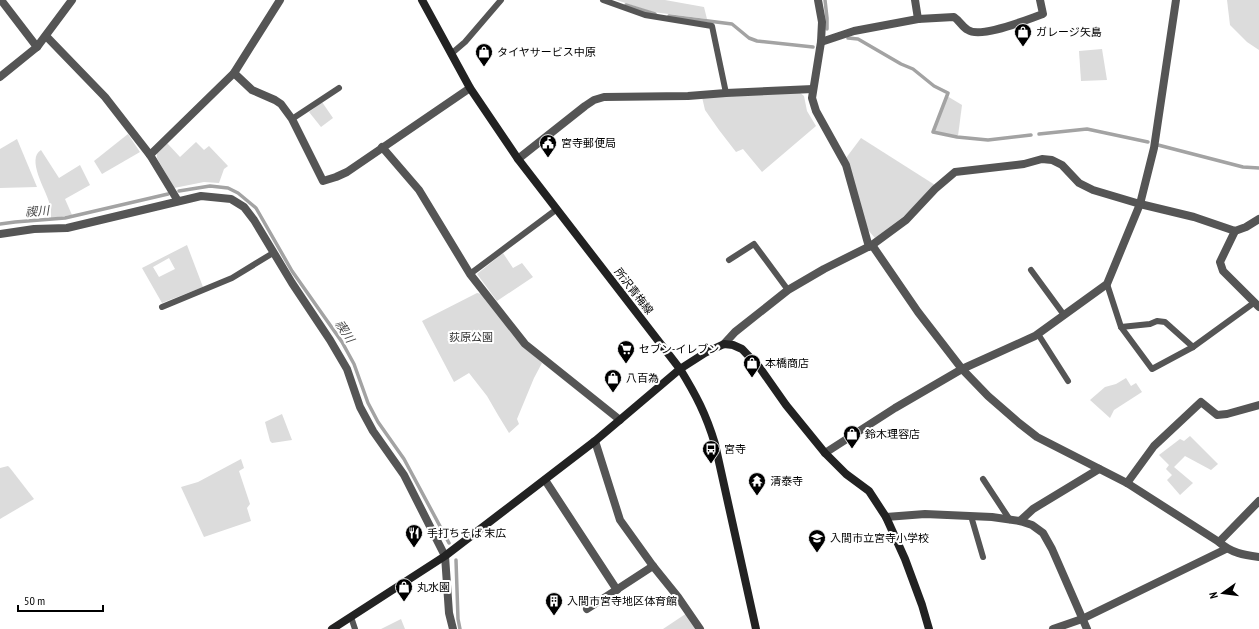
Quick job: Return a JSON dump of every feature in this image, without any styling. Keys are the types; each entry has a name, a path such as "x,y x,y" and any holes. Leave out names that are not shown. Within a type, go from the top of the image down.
{"street":[{"path":"1,0 37,47"},
{"path":"0,77 37,47 72,0"},
{"path":"150,155 234,73 280,0"},
{"name":"所沢青梅線","path":"422,0 470,88 518,159 680,369 697,398 710,427 756,629"},
{"path":"818,0 822,22 821,42 812,98 816,111 846,165 871,246 918,312 962,369 988,396 1037,437 1127,482 1219,542 1226,549 1240,554 1259,557"},
{"path":"915,0 918,19"},
{"path":"821,42 854,31 918,19 954,17 968,31 992,31 1043,14 1040,0"},
{"path":"825,453 895,408 962,369 1038,334 1107,284 1140,204 1154,148 1176,0"},
{"path":"46,36 105,97 150,155 178,201"},
{"path":"234,73 252,90 281,104 292,119 323,181 347,172 470,88"},
{"path":"518,159 586,106 599,98 688,96 813,89"},
{"path":"382,147 419,190 470,274 524,344 620,420"},
{"path":"332,629 445,556 595,441 680,369 705,353 724,344 735,332 788,290 824,269 871,246 906,220 935,189 955,172 1005,167 1042,159 1052,160 1062,165 1079,183 1093,190 1140,204 1194,217 1234,231 1246,227 1259,219"},
{"path":"0,234 34,229 67,228 201,196 231,199 244,207 254,220 292,283 330,340 346,369 360,408 373,431 404,476 445,556 449,613 453,629"},
{"path":"1234,231 1220,262 1223,271 1257,304"},
{"path":"724,344 734,345 742,349 760,368 786,404 825,453 846,474 869,491 886,517 905,559 929,629"},
{"path":"1127,482 1154,446 1201,402 1217,415 1228,414 1259,405"},
{"path":"595,441 620,520 700,629"},
{"path":"1020,521 1033,509 1099,469"},
{"path":"545,480 617,590"},
{"path":"1219,542 1259,501"},
{"path":"886,517 925,514 992,516 1020,521 1032,525 1043,533 1052,549 1087,629"},
{"path":"1054,629 1082,620 1226,549"},
{"path":"587,609 653,566"}],"lane":[{"path":"451,54 465,42 501,0"},
{"path":"603,0 646,15 712,26 726,93"},
{"path":"292,119 339,88"},
{"path":"470,274 557,209"},
{"path":"729,260 754,244 788,290"},
{"path":"162,307 232,278 273,252"},
{"path":"1031,270 1064,315"},
{"path":"1107,284 1121,327 1152,369 1193,347 1257,304"},
{"path":"1121,327 1150,324 1157,321 1165,322 1193,347"},
{"path":"1038,334 1068,381"},
{"path":"984,479 1010,520"},
{"path":"971,516 982,557"},
{"path":"351,617 355,629"}],"green space":[{"path":"616,0 665,0 704,7 707,19 653,12"},
{"path":"1227,0 1259,0 1259,50 1247,42 1230,25"},
{"path":"1102,49 1107,80 1081,81 1079,51"},
{"path":"799,92 804,96 807,111 816,126 762,172 743,149 736,152 705,110 702,97"},
{"path":"947,96 962,105 958,136 932,131"},
{"path":"322,102 333,118 321,127 309,112"},
{"path":"128,134 140,152 102,174 94,161"},
{"path":"861,138 935,185 903,217 875,238 868,230 846,158"},
{"path":"17,139 37,187 0,188 0,149"},
{"path":"196,142 204,150 209,146 228,166 224,169 219,183 204,182 174,188 157,158 157,153 167,143 180,157"},
{"path":"41,150 59,178 80,165 90,185 65,199 72,215 51,218 50,204 36,167 37,154"},
{"path":"187,245 203,287 162,303 142,268","holes":["169,258 175,269 159,277 153,267"]},
{"path":"503,253 513,268 522,263 533,277 497,301 477,274"},
{"name":"荻原公園","path":"477,293 482,294 523,346 542,363 517,419 519,424 509,433 487,396 469,373 454,382 422,321"},
{"path":"1126,378 1131,386 1136,383 1142,392 1114,410 1110,418 1090,400 1105,387 1116,384"},
{"path":"282,414 292,440 272,443 270,441 265,422"},
{"path":"1190,436 1218,464 1211,470 1185,456 1174,467 1193,483 1180,495 1167,480 1172,475 1166,469 1169,465 1159,455 1180,439 1184,441"},
{"path":"241,459 244,468 239,471 250,504 247,508 251,521 204,537 181,487 198,482"},
{"path":"8,466 34,499 0,519 0,468"},
{"path":"687,613 698,629 663,629"},
{"path":"401,619 405,629 381,629"}],"waterway":[{"path":"825,0 827,29"},
{"path":"626,5 655,14"},
{"path":"669,16 732,24 749,38 757,41 813,47"},
{"path":"848,38 858,39 901,64 913,69 934,86 948,93 933,132 957,137 988,140 1031,135"},
{"path":"1039,134 1087,129 1148,142"},
{"path":"1158,145 1243,167 1259,168"},
{"name":"禊川","path":"179,191 210,186 228,188 238,193 256,208 292,271 342,342 354,364 368,403 378,422 404,459 449,543"},
{"name":"禊川","path":"0,224 65,218 168,194"},
{"name":"禊川","path":"456,560 458,619 460,629"}],"place":[{"name":"ガレージ矢島","path":"1023,47"},
{"name":"タイヤサービス中原","path":"484,67"},
{"name":"宮寺郵便局","path":"548,158"},
{"name":"セブン-イレブン","path":"626,364"},
{"name":"本橋商店","path":"752,378"},
{"name":"八百為","path":"613,393"},
{"name":"鈴木理容店","path":"852,449"},
{"name":"宮寺","path":"711,464"},
{"name":"清泰寺","path":"757,496"},
{"name":"手打ちそば 末広","path":"414,548"},
{"name":"入間市立宮寺小学校","path":"817,553"},
{"name":"丸水園","path":"404,602"},
{"name":"入間市宮寺地区体育館","path":"554,616"}]}
